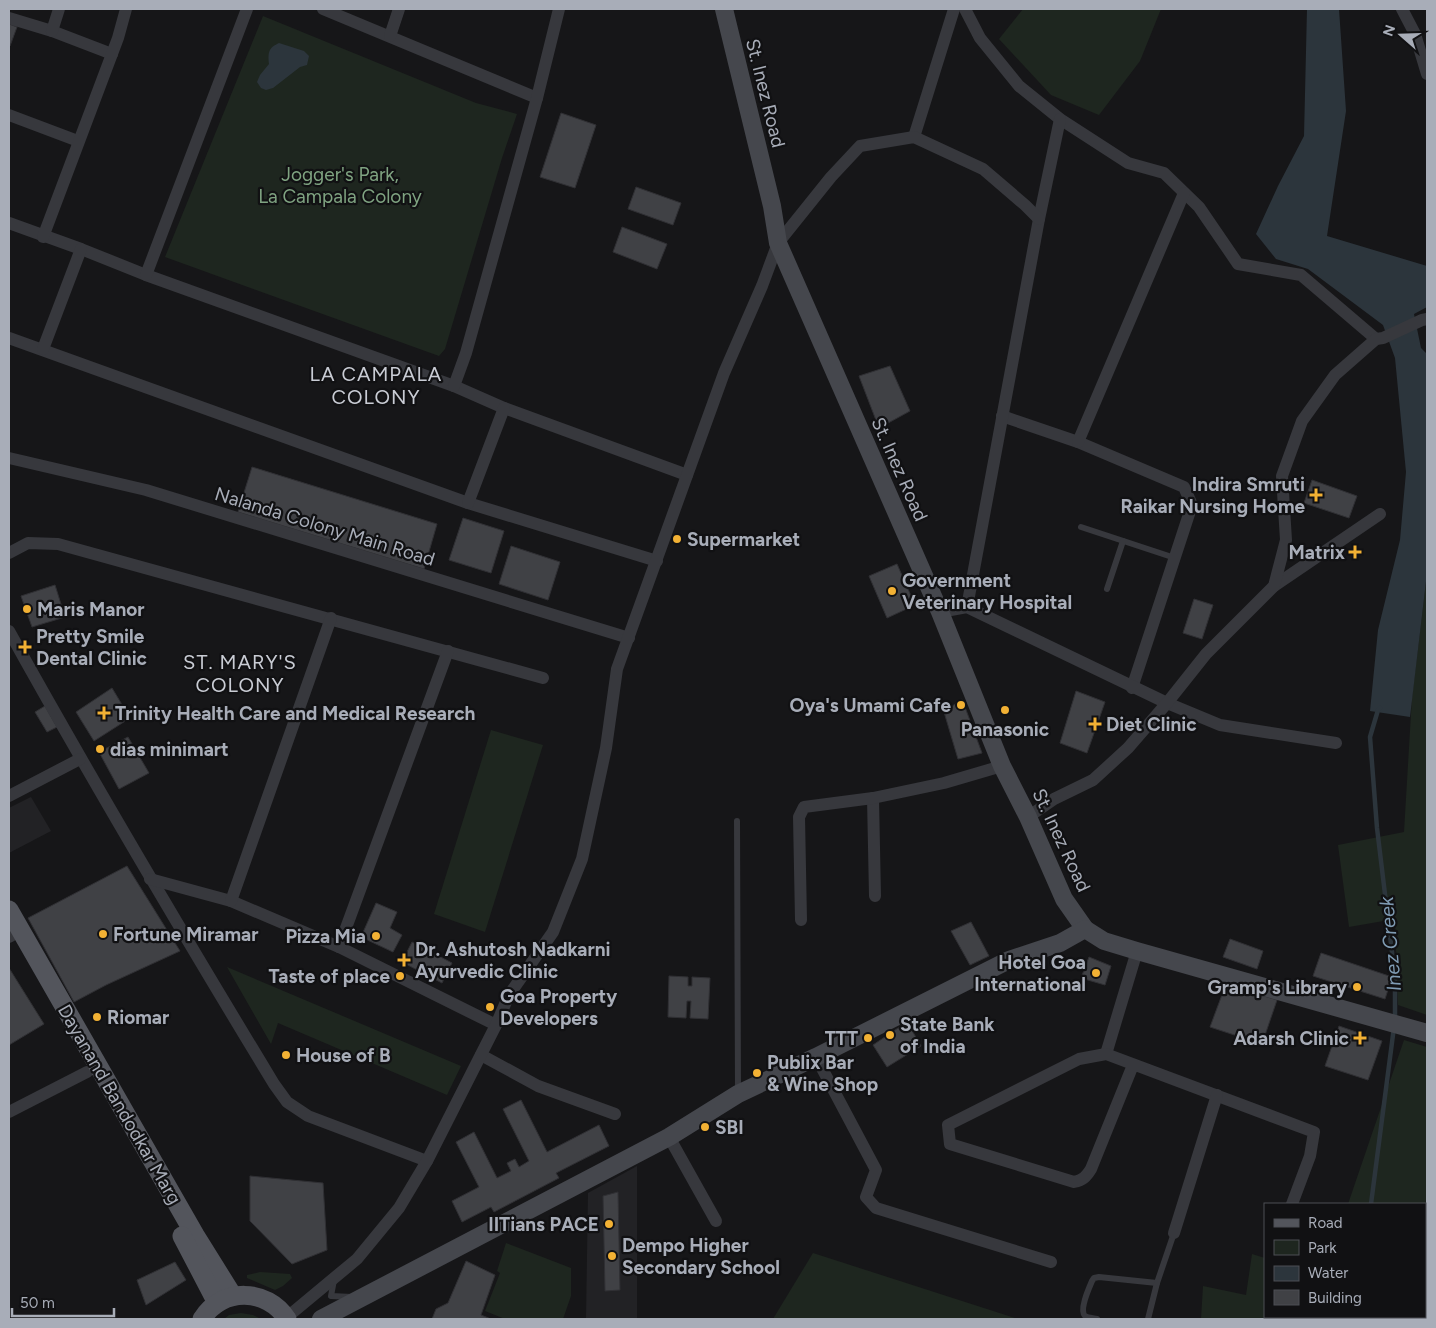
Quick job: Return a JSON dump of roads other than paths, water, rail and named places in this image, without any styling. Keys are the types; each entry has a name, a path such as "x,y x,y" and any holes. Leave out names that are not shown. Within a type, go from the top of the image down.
{"main road":[{"name":"St. Inez Road","path":"724,9 772,206 778,243 940,612 1002,766 1028,817 1064,900 1085,929"},
{"name":"Dayanand Bandodkar Marg","path":"9,910 195,1235 225,1300"},
{"path":"321,1319 669,1137 738,1094 816,1057 1008,960 1060,943 1085,929 1104,941 1427,1033"},
{"name":"Dayanand Bandodkar Marg","path":"9,935 184,1240 225,1300"},
{"path":"202,1319 210,1309 225,1300 241,1295 259,1297 273,1304 287,1319"}],"street":[{"path":"52,31 59,9"},
{"path":"43,237 112,54 126,9"},
{"path":"146,275 247,9"},
{"path":"323,9 537,98"},
{"path":"390,36 399,9"},
{"path":"454,386 466,353 537,98 559,9"},
{"path":"914,137 954,9"},
{"path":"965,9 980,38 1019,86 1060,119 1128,163 1164,173 1199,206 1238,264 1301,276 1376,339"},
{"path":"1402,9 1421,33 1427,74"},
{"path":"9,18 52,31 112,54"},
{"path":"9,115 78,141"},
{"path":"967,607 1039,219 1060,119"},
{"path":"287,1319 357,1260 400,1208 481,1055 509,995 553,932 582,858 606,748 617,669 658,561 724,373 762,286 778,243 831,177 860,146 914,137 983,169 1026,205 1039,219"},
{"path":"1078,442 1184,193"},
{"path":"9,223 146,275 454,386 504,408 687,475"},
{"path":"42,349 81,249"},
{"path":"1274,586 1286,540 1282,476 1302,421 1334,375 1376,339 1383,338 1427,319"},
{"path":"9,338 468,503 658,561"},
{"path":"468,503 504,408"},
{"path":"1002,416 1078,442 1184,487 1192,505 1132,688"},
{"name":"Nalanda Colony Main Road","path":"9,458 146,490 628,638"},
{"path":"1028,817 1054,799 1093,780 1128,748 1167,704 1206,654 1274,586 1380,514"},
{"path":"9,553 28,543 58,544 543,678"},
{"path":"940,612 967,607 1132,688 1220,725 1336,742"},
{"path":"231,901 331,618"},
{"path":"9,631 80,759 150,879 274,1084 287,1102 308,1116 427,1160"},
{"path":"338,947 448,651"},
{"path":"9,796 80,759"},
{"path":"801,920 799,817 804,807 872,798 944,783 1002,766"},
{"path":"872,798 875,896"},
{"path":"150,879 231,901 338,947 496,1025"},
{"path":"1106,1054 1137,951"},
{"path":"1133,1065 1091,1169 1082,1180 1074,1182 950,1144 948,1125 1079,1059 1106,1054 1217,1094 1314,1132 1310,1156 1292,1203"},
{"path":"481,1055 538,1086 615,1114"},
{"path":"816,1057 876,1170 866,1197 876,1208 1051,1262"},
{"path":"9,1112 87,1072"},
{"path":"1174,1233 1217,1094"},
{"path":"669,1137 716,1221"}],"lane":[{"path":"1081,527 1175,558"},
{"path":"1107,589 1123,541"},
{"path":"737,821 738,1094"},
{"path":"1148,1319 1157,1283 1174,1233"},
{"path":"1097,1319 1086,1317 1083,1314 1082,1308 1094,1278 1157,1283"},
{"path":"334,1279 331,1296 363,1297"}],"water":[{"path":"1307,9 1339,9 1346,111 1327,236 1427,266 1427,307 1414,314 1421,348 1427,354 1427,573 1410,717 1370,711 1378,630 1400,540 1406,472 1395,358 1383,325 1308,269 1276,259 1256,234 1304,136"},
{"path":"279,43 304,51 309,56 307,65 300,67 273,88 266,90 261,88 257,82 269,64 271,49"}],"waterway":[{"name":"Inez Creek","path":"1380,708 1370,737 1377,828 1395,977 1395,1019"},
{"name":"Inez Creek","path":"1371,1203 1394,1027"}],"place":[{"name":"Indira Smruti Raikar Nursing Home","path":"1316,495"},
{"name":"Supermarket","path":"677,539"},
{"name":"Matrix","path":"1355,552"},
{"name":"Government Veterinary Hospital","path":"892,591"},
{"name":"Maris Manor","path":"27,609"},
{"name":"Pretty Smile Dental Clinic","path":"25,647"},
{"name":"Oya's Umami Cafe","path":"961,705"},
{"name":"Panasonic","path":"1005,710"},
{"name":"Trinity Health Care and Medical Research","path":"104,713"},
{"name":"Diet Clinic","path":"1095,724"},
{"name":"dias minimart","path":"100,749"},
{"name":"Fortune Miramar","path":"103,934"},
{"name":"Pizza Mia","path":"376,936"},
{"name":"Dr. Ashutosh Nadkarni Ayurvedic Clinic","path":"404,960"},
{"name":"Hotel Goa International","path":"1096,973"},
{"name":"Taste of place","path":"400,976"},
{"name":"Gramp's Library","path":"1357,987"},
{"name":"Goa Property Developers","path":"490,1007"},
{"name":"Riomar","path":"97,1017"},
{"name":"State Bank of India","path":"890,1035"},
{"name":"TTT","path":"868,1038"},
{"name":"Adarsh Clinic","path":"1360,1038"},
{"name":"House of B","path":"286,1055"},
{"name":"Publix Bar & Wine Shop","path":"757,1073"},
{"name":"SBI","path":"705,1127"},
{"name":"IITians PACE","path":"609,1224"},
{"name":"Dempo Higher Secondary School","path":"612,1256"}],"district":[{"name":"LA CAMPALA COLONY","path":"376,386"},
{"name":"ST. MARY'S COLONY","path":"240,674"}],"park label":[{"name":"Jogger's Park, La Campala Colony","path":"340,185"}]}
